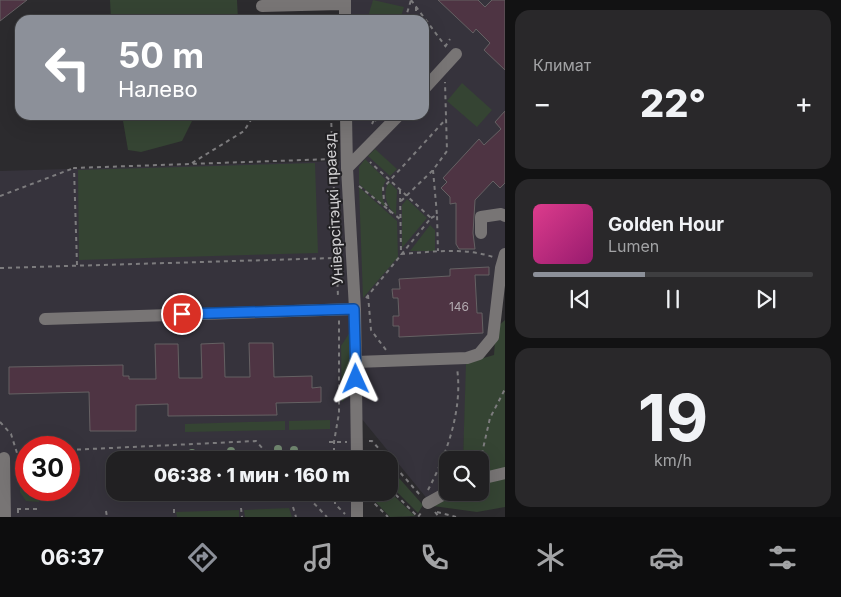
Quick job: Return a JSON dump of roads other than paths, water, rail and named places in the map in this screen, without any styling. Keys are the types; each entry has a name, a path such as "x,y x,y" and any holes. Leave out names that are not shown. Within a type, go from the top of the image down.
{"street":[{"path":"262,6 340,4 345,0"},
{"path":"345,0 345,15"},
{"path":"429,84 445,66 451,51"},
{"name":"Універсітэцкі праезд","path":"346,120 360,441 358,451"},
{"path":"347,168 394,120"},
{"path":"480,232 481,217 501,214 505,216"},
{"path":"356,362 456,358 478,354 490,342 501,268 505,254"},
{"path":"45,319 354,309"},
{"path":"3,511 4,458"},
{"path":"489,476 505,473"},
{"path":"429,505 439,498"},
{"path":"357,517 360,501"}]}
